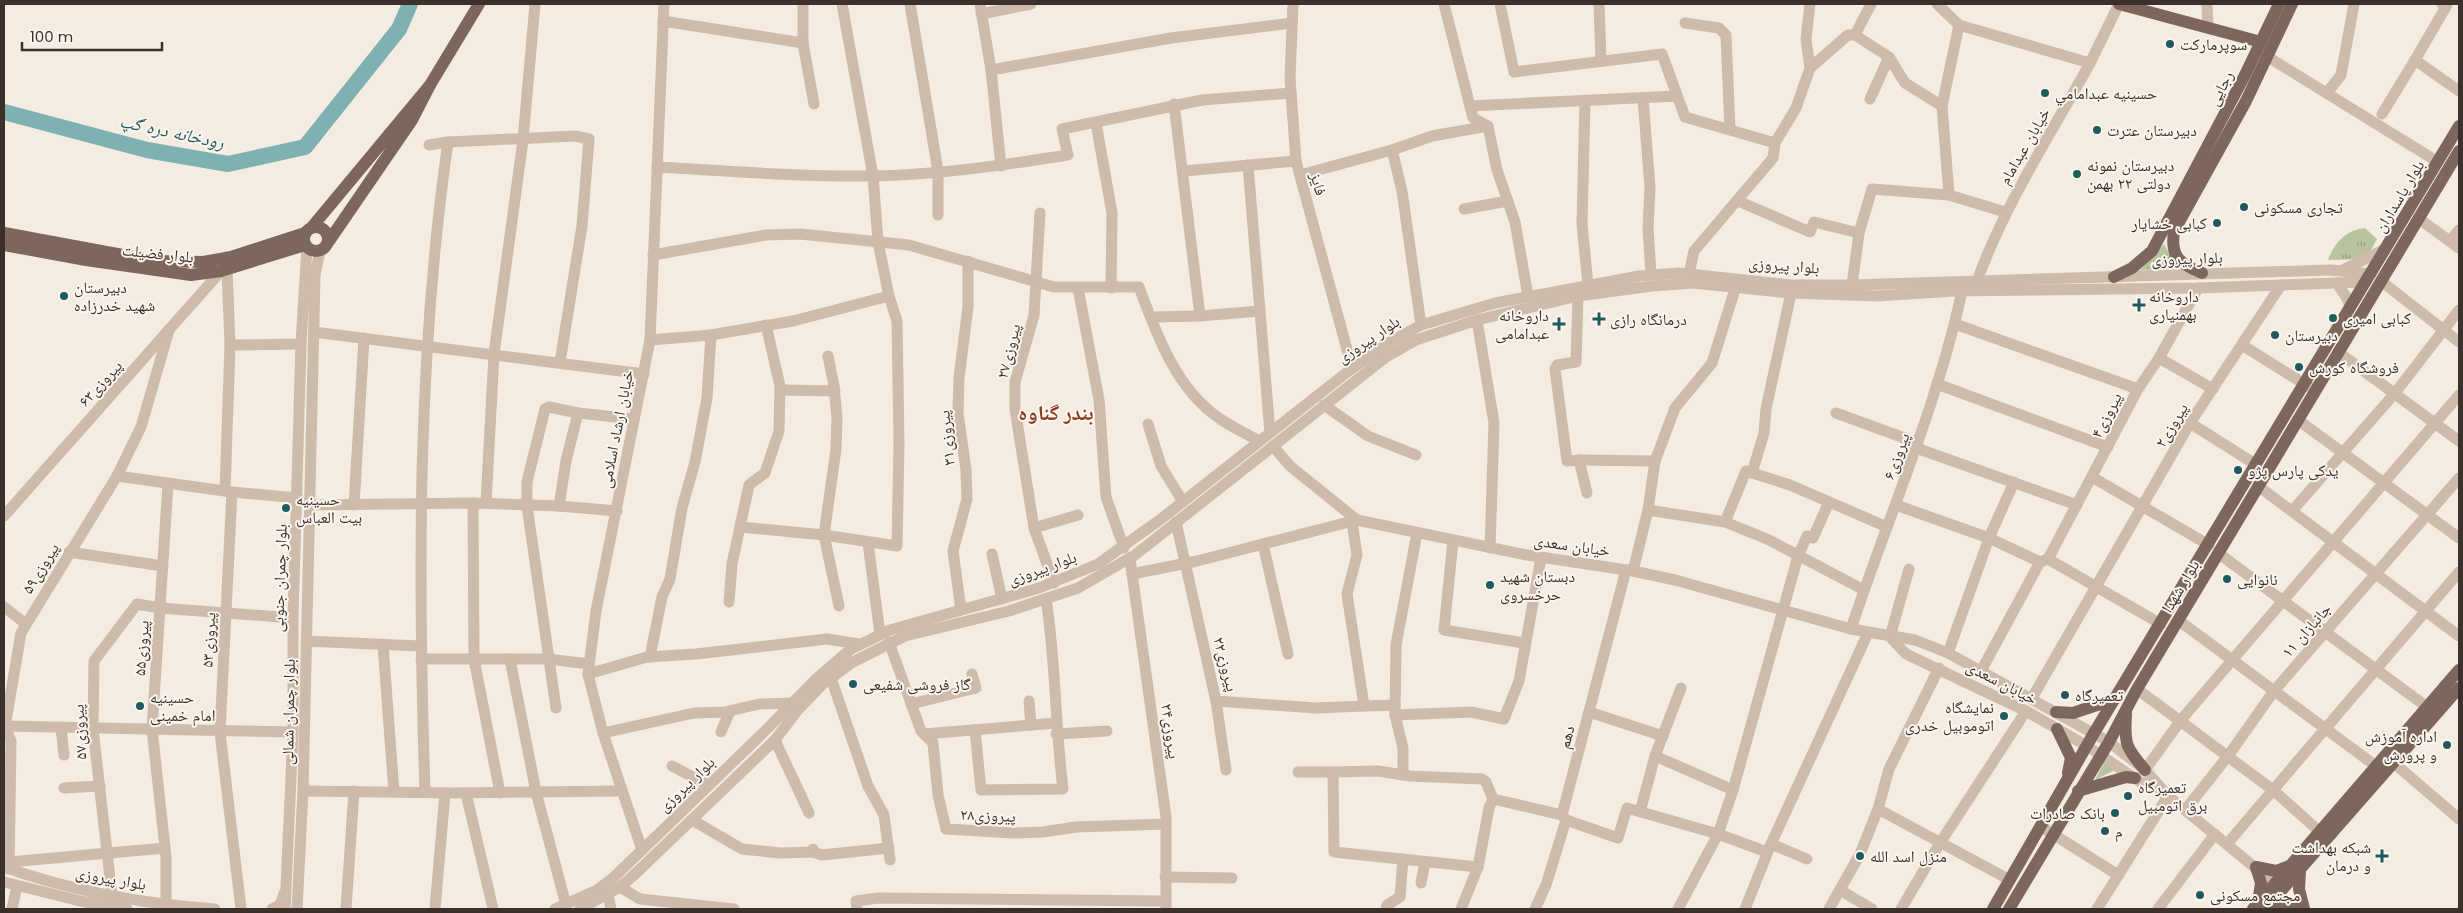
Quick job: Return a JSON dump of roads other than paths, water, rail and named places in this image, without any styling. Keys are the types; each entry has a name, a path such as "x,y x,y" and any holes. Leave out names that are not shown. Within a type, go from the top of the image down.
{"main road":[{"path":"313,241 412,120 430,85 479,4"},
{"path":"2119,4 2260,42"},
{"name":"رجایی","path":"2230,118 2260,42 2279,4"},
{"name":"رجایی","path":"2114,276 2132,268 2152,251 2189,193 2230,118 2268,57 2292,4"},
{"path":"313,241 430,85"},
{"name":"بلوار پاسداران","path":"2373,279 2418,218 2438,162 2459,126"},
{"name":"بلوار پاسداران","path":"2373,279 2386,250 2459,151"},
{"name":"رجایی","path":"2189,193 2174,231 2173,246 2181,263 2202,273"},
{"name":"بلوار فضیلت","path":"4,233 87,255 192,275 224,270 313,241"},
{"name":"بلوار فضیلت","path":"4,245 156,261 202,262 313,241"},
{"name":"بلوار شهدا","path":"1993,909 2094,733 2161,624 2258,486 2298,420 2309,388 2350,309 2373,279"},
{"name":"بلوار شهدا","path":"2009,909 2109,742 2137,689 2178,620 2255,464 2309,388 2338,352 2373,279"},
{"path":"2303,909 2296,868 2320,832 2459,670"},
{"path":"2259,907 2394,763 2459,688"},
{"path":"2056,712 2073,713 2116,699"},
{"path":"2126,709 2124,738 2131,753 2145,770"},
{"path":"2057,729 2071,758 2066,781"},
{"path":"2078,791 2126,777 2135,778"},
{"path":"2259,907 2261,882 2256,868 2276,871 2296,868"},
{"path":"2279,887 2303,909"},
{"path":"2271,909 2283,907 2296,909"}],"street":[{"path":"486,503 494,354 523,140 535,4"},
{"name":"خیابان ارشاد اسلامی","path":"642,850 603,732 589,669 596,611 650,340 664,4"},
{"path":"803,4 804,43 814,104"},
{"path":"741,528 824,535 897,546 900,444 897,321 889,296 878,242 873,176 842,4"},
{"path":"910,4 938,171 938,216"},
{"path":"1001,166 991,70 980,9 1031,4"},
{"name":"فایز","path":"1292,4 1291,93 1296,161 1352,368"},
{"path":"1444,4 1472,118 1488,126"},
{"path":"1500,4 1514,72 1662,54 1685,118 1775,143"},
{"path":"1599,4 1601,61"},
{"path":"1689,274 1694,251 1773,158 1775,143 1796,108 1810,68 1806,39 1810,4"},
{"path":"1855,36 1870,4"},
{"path":"1937,4 1959,25 2090,63"},
{"name":"خیابان عبدامام","path":"1977,281 2005,212 2090,63 2119,4"},
{"path":"2207,4 2208,28"},
{"path":"2326,93 2341,75 2354,4"},
{"path":"2382,114 2446,4"},
{"path":"663,21 804,43"},
{"path":"991,70 1171,38 1292,22"},
{"path":"1685,23 1719,28 1726,35 1730,130"},
{"path":"1949,195 1942,106 1959,25"},
{"path":"1810,68 1848,35 1855,36 1889,57 1905,83 1942,106"},
{"path":"1870,99 1889,57"},
{"path":"2268,57 2438,162"},
{"path":"2415,60 2459,91"},
{"path":"657,167 739,172 873,176 1001,166 1068,155 1062,129 1096,123 1174,104 1291,93"},
{"path":"1470,106 1676,96"},
{"path":"1643,98 1650,188 1648,227 1651,275"},
{"path":"1585,101 1582,224 1588,285"},
{"path":"1174,104 1200,316"},
{"path":"1096,123 1112,213 1111,288"},
{"path":"1300,175 1392,150 1432,136 1488,126"},
{"path":"1488,126 1497,170 1515,222 1528,296"},
{"path":"428,145 448,142 523,140 575,136 589,140 582,226 560,362"},
{"path":"424,792 420,646 421,504 428,346 441,194 448,142"},
{"path":"1392,150 1402,191 1421,325"},
{"path":"1183,171 1296,161"},
{"path":"1248,166 1270,433"},
{"path":"1852,285 1859,233 1872,188 1949,195 2005,212"},
{"path":"1464,210 1508,201"},
{"path":"1738,201 1810,232 1814,222 1859,233"},
{"name":"پیروزی۲۷","path":"1040,213 1034,315 1015,382 1015,409 1034,528 1054,582"},
{"path":"2418,218 2455,244 2459,230"},
{"path":"653,255 766,235 800,234 909,245 1054,287 1139,287 1160,345 1189,389 1217,417 1259,441"},
{"name":"بلوار چمران شمالی","path":"297,909 303,791 311,506 315,275 313,241"},
{"name":"بلوار چمران جنوبی","path":"285,909 293,732 293,618 301,344 313,241"},
{"path":"2343,270 2386,250"},
{"name":"پیروزی۳۱","path":"961,610 953,550 967,499 966,470 958,413 959,378 968,307 968,261"},
{"name":"پیروزی۶۳","path":"4,516 168,330 224,270"},
{"name":"پیروزی۵۳","path":"224,270 230,345 226,613 220,732 241,909"},
{"name":"بلوار پیروزی","path":"561,907 597,890 612,879 815,680 859,644 908,624 1002,599 1054,582 1098,564 1124,548 1352,368 1390,342 1421,325 1528,296 1651,275 1689,274 1791,285 1852,285 1877,290 1977,281 2202,273 2343,270 2373,279"},
{"path":"2235,273 2236,287"},
{"path":"2373,279 2459,342"},
{"name":"بلوار پیروزی","path":"580,909 620,887 775,740 797,711 831,678 853,662 888,642 905,636 1046,599 1078,588 1130,559 1386,357 1416,340 1477,320 1578,296 1652,286 1693,283 1791,293 1877,290 1962,291 2198,288 2337,283 2373,279"},
{"path":"2337,283 2348,300 2350,309"},
{"name":"پیروزی۲","path":"2032,698 2190,423 2282,284"},
{"name":"دهم","path":"1539,908 1564,817 1589,712 1648,510 1654,460 1675,408 1712,363 1736,286"},
{"path":"1078,288 1099,400 1106,497 1124,548"},
{"name":"پیروزی۴","path":"1981,671 2077,505 2138,389 2159,358 2198,288"},
{"name":"پیروزی۶","path":"1851,629 1917,445 1955,324 1962,291"},
{"path":"1752,473 1764,434 1766,409 1791,293"},
{"path":"650,340 711,335 793,322 889,296"},
{"path":"1578,296 1576,362 1556,365 1555,369 1567,460 1654,460"},
{"path":"2292,511 2395,393 2459,310"},
{"path":"1150,317 1200,316 1260,311"},
{"path":"1477,320 1494,423 1490,548"},
{"path":"1955,324 2138,389"},
{"path":"729,602 732,564 741,528 748,485 765,474 779,431 780,390 766,325"},
{"name":"پیروزی۵۹","path":"7,866 11,741 4,726 20,633 117,476 141,427 168,330"},
{"path":"314,332 644,374"},
{"path":"650,657 662,597 670,579 682,508 695,462 707,398 711,335"},
{"path":"354,505 364,338"},
{"path":"230,345 301,344"},
{"path":"2242,345 2309,388"},
{"path":"2338,352 2459,441"},
{"path":"828,356 835,391 836,449 824,535 839,606"},
{"path":"2159,358 2213,389"},
{"path":"1937,384 2108,447"},
{"path":"780,390 835,391"},
{"path":"2145,770 2181,720 2459,395"},
{"path":"1324,405 1368,436 1416,455"},
{"path":"556,708 527,506 527,482 545,409 549,407 578,414 634,419"},
{"path":"1299,408 1307,418"},
{"path":"1836,413 2077,505"},
{"path":"559,506 566,461 578,414"},
{"path":"2298,420 2459,538"},
{"path":"2190,423 2255,464"},
{"path":"1148,424 1161,466 1183,502"},
{"name":"خیابان سعدی","path":"1273,446 1290,466 1354,521 1541,558 1630,570 1675,580 1851,629 1915,640 1948,653 2109,742 2145,770 2168,796"},
{"path":"1579,460 1587,493"},
{"path":"1725,522 1746,471 1790,485 1887,527"},
{"path":"117,476 228,492 298,498"},
{"path":"2092,477 2214,549 2427,707"},
{"name":"جانبازان ۱۱","path":"2186,809 2228,756 2274,691 2459,478"},
{"path":"1948,653 1989,538 2014,482"},
{"name":"پیروزی۵۵","path":"166,903 165,848 152,729 168,484"},
{"path":"2258,486 2459,636"},
{"path":"1678,909 1718,834 1733,790 1798,556 1807,536 1813,538 1829,502"},
{"path":"473,503 474,659 500,793"},
{"path":"311,506 486,503 617,511"},
{"path":"1896,504 2044,560 2161,624"},
{"path":"1648,510 1725,522 1768,539 1864,590"},
{"path":"1034,528 1078,516"},
{"path":"1132,574 1187,563 1354,521 1357,555 1347,594 1364,706"},
{"name":"پیروزی۲۲","path":"1176,522 1187,563 1216,701 1316,708 1364,706 1395,710 1471,712 1504,719 1519,681 1524,642"},
{"path":"1403,775 1403,748 1395,710 1396,644 1417,533"},
{"path":"1453,541 1444,630 1524,642 1541,558"},
{"path":"868,543 880,634"},
{"path":"1263,544 1288,654"},
{"path":"69,552 163,566"},
{"path":"992,554 1002,599"},
{"name":"پیروزی۲۴","path":"1130,559 1166,824 1165,905"},
{"path":"1890,637 1909,569"},
{"path":"2227,844 2459,572"},
{"path":"975,730 981,790 1063,789 1056,728 1052,637 1046,599"},
{"name":"پیروزی۵۷","path":"114,904 93,729 94,661 137,604 160,608"},
{"path":"4,607 26,624"},
{"path":"160,608 293,618"},
{"path":"2178,620 2376,766"},
{"path":"1744,909 1769,848 1868,633"},
{"name":"خیابان سعدی","path":"1890,637 1906,654 1939,668 2026,711 2087,746 2135,778 2168,796"},
{"path":"421,659 548,659 589,669 650,657 696,654 827,639 859,644"},
{"path":"306,641 420,646"},
{"name":"پیروزی۲۸","path":"888,642 921,731 933,743 938,795 946,829 1014,833 1043,832 1076,827 1166,824"},
{"path":"383,645 394,792"},
{"path":"510,659 561,907"},
{"path":"1829,909 1860,854 1878,809 1889,769 1939,668"},
{"path":"911,704 976,688 972,674"},
{"path":"692,820 742,849 780,853 813,850 822,855 890,854 884,815 868,786 831,678"},
{"path":"1640,812 1655,756 1681,688"},
{"path":"2137,689 2273,790 2320,832"},
{"path":"1029,700 1031,725"},
{"path":"1216,701 1226,770"},
{"path":"603,732 694,713 730,711 759,704 791,703"},
{"path":"720,732 730,711"},
{"path":"1901,909 1940,842 2026,711"},
{"path":"1589,712 1663,736"},
{"path":"924,734 1031,725 1107,731"},
{"path":"4,726 220,732 293,732"},
{"path":"61,728 64,755"},
{"path":"775,740 809,813"},
{"path":"1655,756 1733,790"},
{"path":"2394,763 2459,819"},
{"path":"672,766 708,785"},
{"path":"1298,772 1378,771 1403,775 1482,779 1486,782 1493,798 1489,808 1478,867 1460,909"},
{"path":"1333,772 1334,852 1478,867"},
{"path":"64,788 100,786"},
{"path":"303,791 445,793 622,791"},
{"path":"346,909 354,791"},
{"path":"435,909 445,793"},
{"path":"466,793 493,909"},
{"path":"2096,909 2168,796 2279,887"},
{"path":"1493,798 1564,817 1618,838 1627,808 1807,859"},
{"path":"1878,809 2010,880"},
{"path":"2040,826 2054,833 2118,875"},
{"path":"2158,909 2214,834"},
{"path":"7,866 165,848"},
{"path":"1386,909 1387,905 1400,897 1403,859"},
{"path":"1421,882 1426,862"},
{"name":"بلوار پیروزی","path":"7,866 127,909"},
{"path":"1166,877 1232,878"},
{"name":"بلوار پیروزی","path":"4,882 68,904 166,903 215,909"},
{"path":"12,909 17,886"},
{"path":"620,887 640,899 734,909"},
{"path":"272,909 280,905 286,890"},
{"path":"1840,890 1872,909"},
{"path":"608,894 611,909"},
{"path":"857,909 856,901 878,898 1165,905"}],"waterway":[{"name":"رودخانه دره گپ","path":"4,112 147,150 228,164 305,147 399,29 410,4"}],"place":[{"name":"سوپرمارکت","path":"2170,44"},
{"name":"حسينيه عبدامامي","path":"2045,93"},
{"name":"دبیرستان عترت","path":"2097,130"},
{"name":"دبیرستان نمونه دولتی ۲۲ بهمن","path":"2077,174"},
{"name":"تجاری مسکونی","path":"2244,207"},
{"name":"کبابی خشایار","path":"2217,223"},
{"name":"دبیرستان شهید خدرزاده","path":"64,296"},
{"name":"داروخانه بهمنیاری","path":"2139,305"},
{"name":"کبابی امیری","path":"2333,318"},
{"name":"درمانگاه رازی","path":"1599,319"},
{"name":"داروخانه عبدامامی","path":"1559,324"},
{"name":"دبیرستان","path":"2275,335"},
{"name":"فروشگاه کورش","path":"2299,367"},
{"name":"یدکی پارس پژو","path":"2238,470"},
{"name":"حسینیه بیت العباس","path":"286,508"},
{"name":"نانوایی","path":"2227,579"},
{"name":"دبستان شهید حرخسروی","path":"1490,585"},
{"name":"گاز فروشی شفیعی","path":"853,684"},
{"name":"تعمیرگاه","path":"2065,695"},
{"name":"حسینیه امام خمینی","path":"140,706"},
{"name":"نمایشگاه اتوموبیل خدری","path":"2004,716"},
{"name":"اداره آموزش و پرورش","path":"2447,745"},
{"name":"تعمیرگاه برق اتومبیل","path":"2128,796"},
{"name":"بانک صادرات","path":"2115,813"},
{"name":"م","path":"2105,831"},
{"name":"منزل اسد الله","path":"1860,856"},
{"name":"شبکه بهداشت و درمان","path":"2382,856"},
{"name":"مجتمع مسکونی","path":"2200,895"}],"district":[{"name":"بندر گناوه","path":"1056,413"}]}
